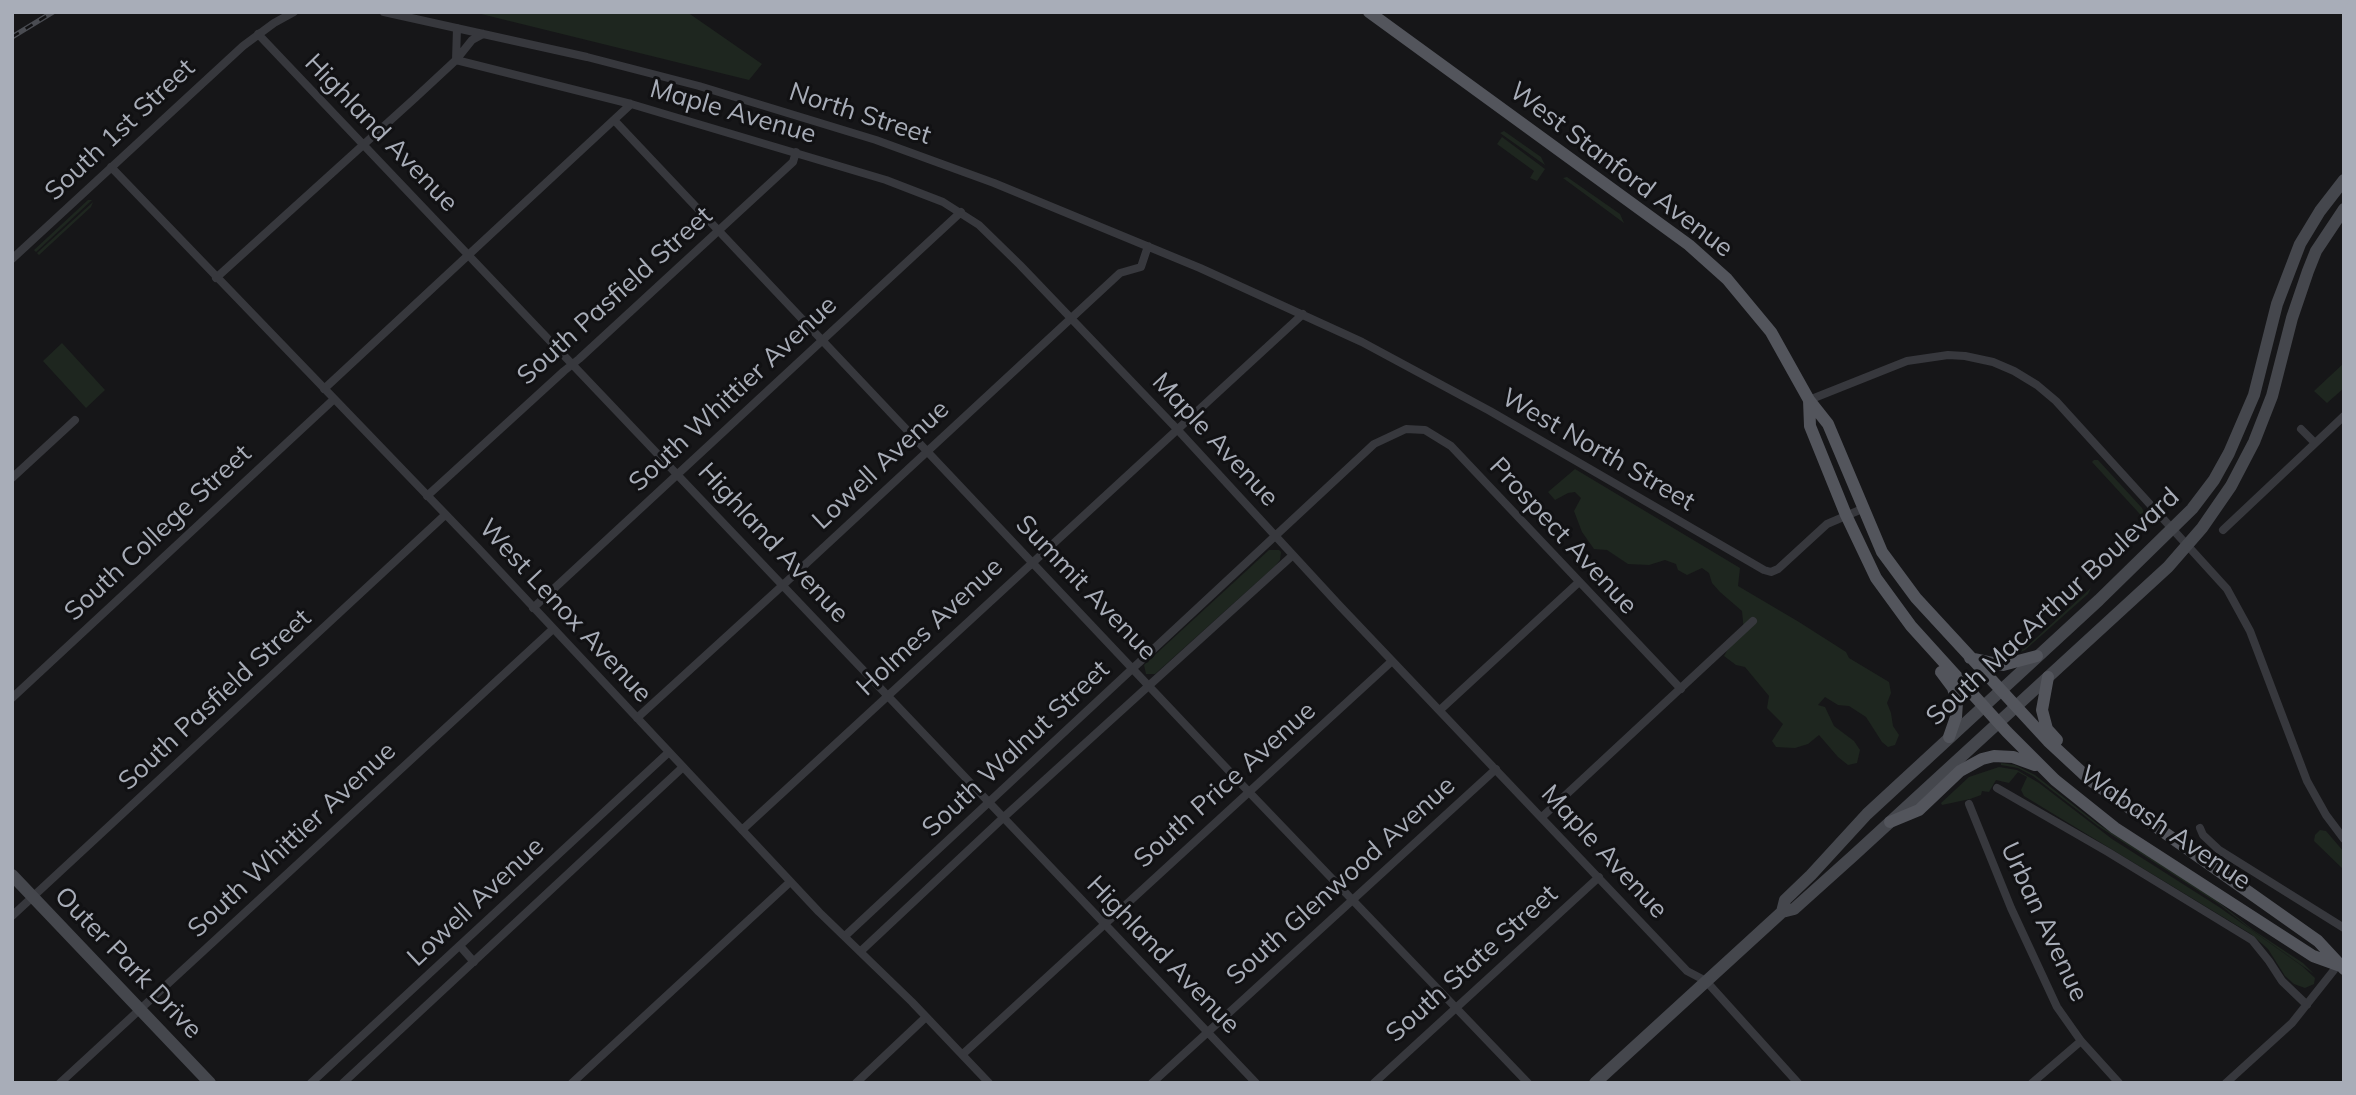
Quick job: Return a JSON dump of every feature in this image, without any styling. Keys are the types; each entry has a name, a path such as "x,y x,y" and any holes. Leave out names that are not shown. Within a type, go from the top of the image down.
{"main road":[{"name":"West Stanford Avenue","path":"1369,12 1708,260 1742,294 1771,332 1809,400 1828,424 1882,552 1897,575 2000,690"},
{"name":"South MacArthur Boulevard","path":"1782,912 1785,900 1867,814 2174,528 2200,499 2228,453 2254,395 2277,304 2291,264 2320,211 2344,180"},
{"name":"South MacArthur Boulevard","path":"1595,1083 1782,912 1794,909 2189,545 2231,486 2254,442 2272,396 2292,318 2308,271 2316,251 2344,209"},
{"name":"West Stanford Avenue","path":"1809,400 1810,426 1846,515 1877,578 1911,626 1983,706"},
{"path":"1911,626 1914,641 1954,688 1957,709 1950,737"},
{"path":"1970,657 2003,665 2037,656"},
{"path":"2048,677 2042,710 2047,729 2082,763 2123,795 2132,812"},
{"name":"Wabash Avenue","path":"2000,690 2070,762 2132,812 2318,941 2341,967"},
{"name":"Wabash Avenue","path":"1983,706 2052,778 2115,828 2313,956 2341,967"},
{"path":"1890,822 1919,810 1960,771 1982,759 1994,756 2013,757 2037,766 2052,778"},
{"name":"Outer Park Drive","path":"12,875 210,1083"}],"street":[{"path":"258,34 294,12"},
{"name":"North Street","path":"384,12 656,74 858,134 994,183 1303,313"},
{"path":"456,60 457,28"},
{"name":"Highland Avenue","path":"258,34 1256,1083"},
{"name":"South 1st Street","path":"12,259 258,34"},
{"path":"216,278 456,60 468,43 483,34"},
{"name":"Maple Avenue","path":"456,60 631,104 796,152 887,180 961,212 989,235 1071,318 1687,971 1706,981 1792,1081"},
{"path":"324,389 631,104"},
{"name":"Summit Avenue","path":"614,120 1528,1083"},
{"name":"South Pasfield Street","path":"427,496 719,231 793,162 796,152"},
{"name":"West Lenox Avenue","path":"111,167 637,718 742,830 787,885 861,951 989,1083"},
{"name":"South Whittier Avenue","path":"533,608 961,212"},
{"name":"Lowell Avenue","path":"637,718 1120,273 1141,268 1148,246"},
{"name":"Holmes Avenue","path":"742,830 1303,313"},
{"name":"West North Street","path":"1303,313 1440,383 1764,570 1771,572 1779,569 1819,530 1862,509"},
{"path":"1809,400 1920,358 1957,356 1993,362 2038,385 2056,401 2221,581 2250,631 2307,781 2326,815 2344,839"},
{"name":"South College Street","path":"12,698 333,400"},
{"path":"2223,530 2344,416"},
{"path":"12,478 75,420"},
{"name":"South Walnut Street","path":"845,936 1374,443 1406,429"},
{"name":"Prospect Avenue","path":"1406,429 1425,430 1451,446 1681,689"},
{"path":"2301,429 2315,443"},
{"name":"South Pasfield Street","path":"12,916 445,515"},
{"name":"South Walnut Street","path":"861,951 1004,817 1293,555"},
{"path":"1440,710 1579,582"},
{"path":"1542,817 1753,621"},
{"name":"South Whittier Avenue","path":"60,1083 553,629"},
{"name":"South Price Avenue","path":"962,1054 1392,661"},
{"name":"Lowell Avenue","path":"311,1083 669,752"},
{"name":"Lowell Avenue","path":"343,1083 683,767"},
{"name":"South Glenwood Avenue","path":"1152,1083 1496,769"},
{"path":"1997,788 2252,940 2282,981 2306,1005"},
{"name":"Urban Avenue","path":"1969,804 2011,908 2057,1007 2081,1041 2119,1083"},
{"path":"2200,828 2203,835 2219,850 2344,928"},
{"name":"South State Street","path":"1374,1083 1599,877"},
{"path":"572,1083 787,885"},
{"path":"460,946 474,962"},
{"path":"2226,1083 2292,1023 2341,967"},
{"path":"856,1083 926,1017"},
{"path":"2032,1083 2081,1041"}],"shaded area":[{"path":"473,12 687,12 762,64 749,80"},
{"path":"1504,131 1541,157 1545,165 1500,133"},
{"path":"1502,137 1545,169 1537,181 1530,178 1534,171 1497,144"},
{"path":"1567,177 1620,214 1624,223 1563,178"},
{"path":"88,200 92,200 36,252 34,250"},
{"path":"93,202 91,207 39,255 37,253"},
{"path":"62,343 105,390 86,408 43,361"},
{"path":"2344,363 2344,388 2327,403 2314,391"},
{"path":"2098,460 2142,508 2149,524 2092,462"},
{"path":"1575,469 1740,568 1738,586 1799,622 1846,652 1849,658 1889,682 1891,693 1887,703 1893,726 1899,735 1895,745 1888,747 1882,742 1866,717 1849,706 1838,705 1825,697 1818,705 1825,707 1834,726 1854,741 1860,750 1857,763 1848,765 1819,735 1808,744 1795,748 1776,747 1772,741 1783,724 1767,708 1769,696 1745,667 1736,665 1724,656 1744,632 1742,611 1720,592 1712,583 1709,573 1702,568 1687,575 1678,570 1676,564 1665,560 1649,565 1628,564 1607,550 1594,549 1582,532 1574,511 1581,498 1575,492 1555,500 1548,492"},
{"path":"1269,550 1281,552 1280,560 1275,566 1155,674 1146,674 1144,665"},
{"path":"2091,588 2088,594 2025,650 2005,659 2004,657 2024,649"},
{"path":"2001,763 2015,765 2035,775 2098,824 2212,897 2253,930 2303,963 2314,974 2249,928 2219,904 2098,826 2033,776"},
{"path":"1999,767 2017,770 2039,783 2112,839 2219,907 2302,966 2315,978 2314,984 2305,988 2294,984 2285,976 2268,949 2251,934 2024,796 2021,790 2027,777 2018,772 2009,783 1996,780 1989,792 1982,791 1981,795 1970,799 1942,805 1941,803 1969,777"},
{"path":"2320,830 2326,831 2344,852 2344,870 2314,841"}],"railway":[{"path":"12,37 53,12"}]}
